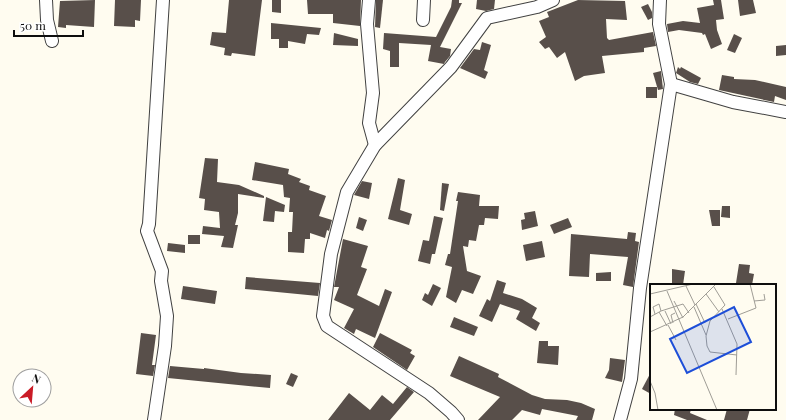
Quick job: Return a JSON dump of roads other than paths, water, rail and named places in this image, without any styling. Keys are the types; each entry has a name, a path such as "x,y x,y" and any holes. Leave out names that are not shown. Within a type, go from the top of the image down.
{"street":[{"path":"46,0 47,20 52,41"},
{"path":"154,420 165,346 167,316 161,281 162,271 147,231 149,224 154,156 163,0"},
{"path":"369,0 367,24 373,93 369,123 375,145"},
{"path":"423,20 424,0"},
{"path":"458,420 430,393 327,326 323,316 331,254 347,192 375,145 451,67 487,18 537,7 553,0"},
{"path":"620,420 631,379 640,288 671,84 659,24 660,0"},
{"path":"671,84 733,102 786,112"}]}
